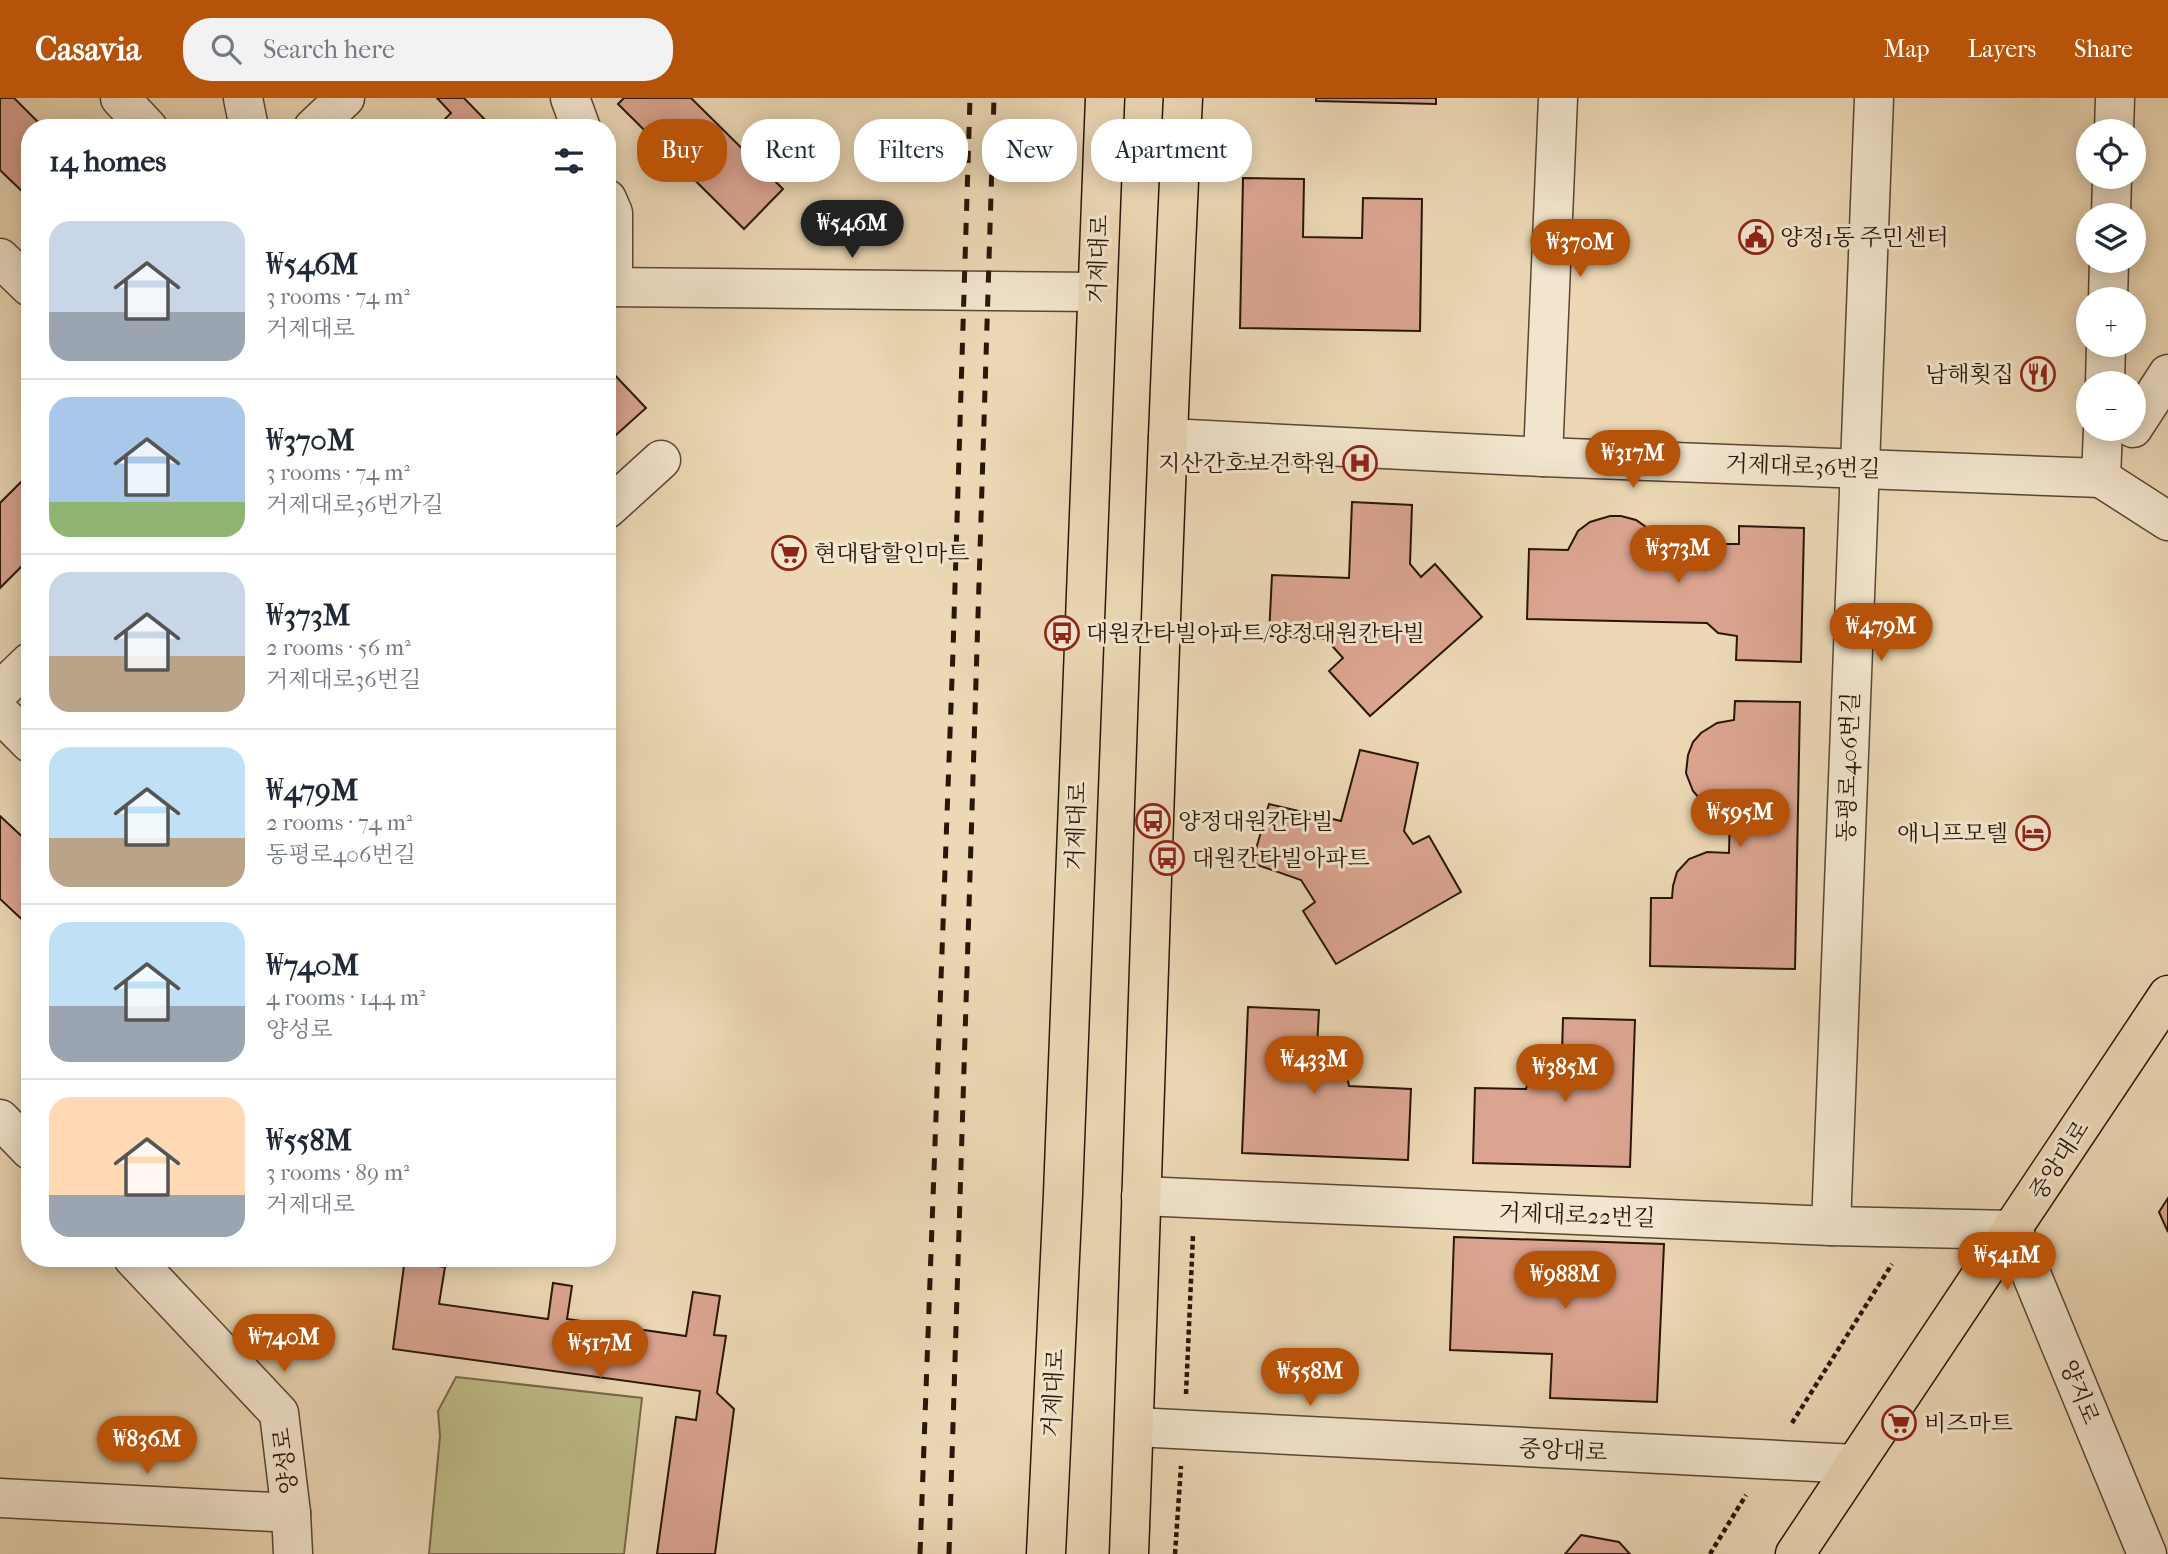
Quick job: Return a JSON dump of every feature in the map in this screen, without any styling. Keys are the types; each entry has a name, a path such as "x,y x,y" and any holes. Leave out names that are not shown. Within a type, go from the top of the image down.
{"main road":[{"name":"거제대로","path":"1046,1554 1063,1194 1105,98"},
{"path":"1132,1550 1141,1196 1183,98"},
{"name":"중앙대로","path":"1795,1554 2168,995"}],"street":[{"path":"120,98 140,119"},
{"path":"243,98 247,119"},
{"path":"323,119 345,98"},
{"path":"570,98 578,119"},
{"path":"1543,457 1558,98"},
{"name":"동평로406번길","path":"1831,1226 1874,98"},
{"path":"2114,119 2115,98"},
{"path":"0,258 21,279"},
{"path":"616,287 1096,292"},
{"path":"2146,408 2168,374"},
{"name":"거제대로36번길","path":"1168,438 1543,457 2101,478"},
{"path":"2101,478 2103,441"},
{"path":"2101,478 2125,441"},
{"path":"616,501 661,460"},
{"path":"2101,478 2168,521"},
{"path":"0,691 21,671"},
{"path":"0,713 21,734"},
{"path":"0,1119 21,1141"},
{"name":"거제대로22번길","path":"1141,1196 1831,1226 2013,1230"},
{"name":"양지로","path":"2013,1230 2147,1554"},
{"name":"양성로","path":"141,1267 279,1413 293,1554"},
{"path":"1135,1427 1184,1431"},
{"name":"중앙대로","path":"1184,1431 1855,1464"},
{"path":"0,1498 291,1513"}],"path":[{"path":"1175,1554 1184,1431 1194,1199"},
{"path":"1710,1554 1915,1228"}],"shaded area":[{"path":"456,1377 642,1398 624,1554 429,1554 440,1436 438,1411"}],"building":[{"path":"0,98 14,98 35,119 21,119 21,190 0,170"},
{"path":"437,98 464,98 484,119 445,119 451,113"},
{"path":"624,98 691,98 712,119 637,119 637,123 618,104"},
{"path":"1316,98 1436,98 1436,104 1316,101"},
{"path":"727,134 741,147 741,182 776,182 783,189 744,229 697,182 727,182"},
{"path":"1252,178 1304,179 1303,237 1362,238 1363,198 1422,199 1420,331 1240,328 1243,182 1252,182"},
{"path":"616,376 646,408 616,435"},
{"path":"21,482 21,567 0,588 0,503"},
{"path":"1352,502 1412,505 1410,564 1421,577 1435,564 1482,617 1370,716 1329,671 1343,658 1326,639 1269,636 1272,575 1349,578"},
{"path":"1610,516 1636,520 1649,529 1659,552 1703,558 1713,548 1724,544 1739,544 1739,526 1804,528 1801,662 1736,660 1737,636 1718,633 1707,623 1527,619 1529,549 1568,550 1578,531 1590,522"},
{"path":"1735,701 1800,702 1795,969 1650,966 1651,898 1672,898 1677,872 1689,859 1707,852 1729,853 1730,813 1718,812 1704,804 1693,791 1686,773 1693,742 1717,723 1734,720"},
{"path":"1360,750 1418,763 1404,831 1413,844 1429,836 1461,892 1336,964 1303,911 1315,902 1301,880 1252,863 1269,804 1341,821"},
{"path":"0,816 21,836 21,919 0,899"},
{"path":"1248,1007 1319,1010 1317,1047 1336,1057 1347,1076 1349,1086 1411,1089 1408,1160 1242,1153"},
{"path":"1563,1018 1635,1020 1630,1167 1473,1163 1475,1088 1526,1089 1530,1076 1550,1056 1562,1053"},
{"path":"2168,1198 2168,1232 2159,1212"},
{"path":"1454,1237 1664,1244 1657,1402 1550,1398 1552,1354 1450,1350"},
{"path":"404,1267 445,1267 439,1304 548,1319 553,1283 572,1286 567,1319 686,1336 693,1292 720,1296 714,1335 726,1336 717,1393 734,1409 715,1554 657,1554 676,1417 696,1420 700,1391 393,1349"},
{"path":"1581,1535 1619,1542 1630,1554 1565,1554"}],"railway":[{"path":"920,1554 970,98"},
{"path":"949,1554 994,98"}],"place":[{"name":"양정1동 주민센터","path":"1756,237"},
{"name":"남해횟집","path":"2038,374"},
{"name":"지산간호보건학원","path":"1360,463"},
{"name":"현대탑할인마트","path":"789,553"},
{"name":"대원칸타빌아파트/양정대원칸타빌","path":"1062,633"},
{"name":"양정대원칸타빌","path":"1153,821"},
{"name":"애니프모텔","path":"2033,833"},
{"name":"대원칸타빌아파트","path":"1167,858"},
{"name":"비즈마트","path":"1899,1423"}]}
